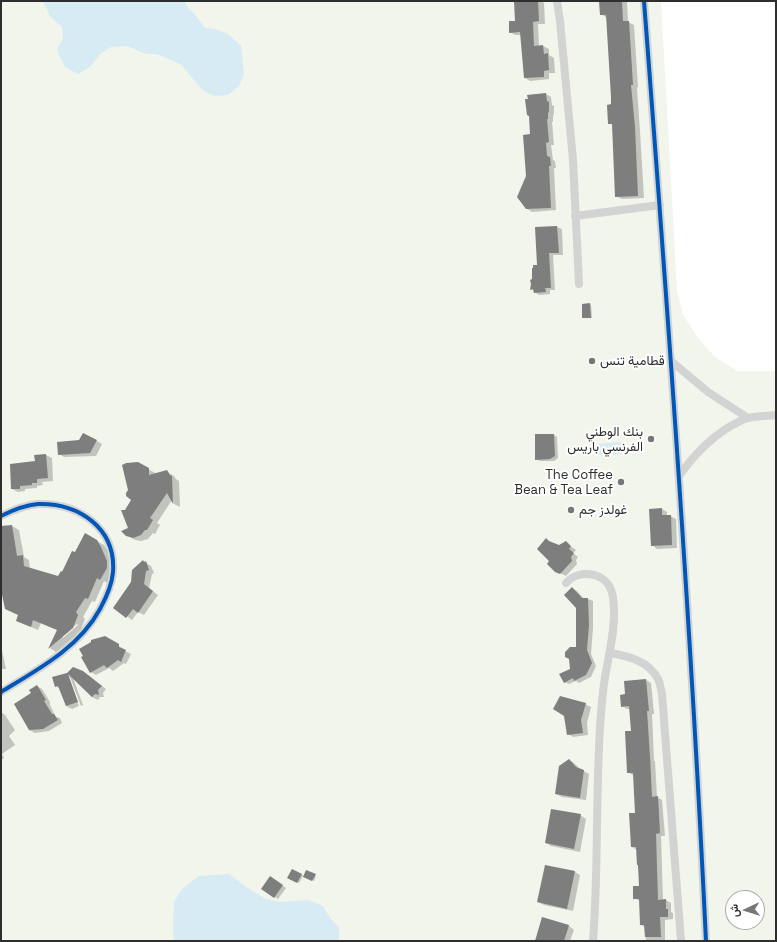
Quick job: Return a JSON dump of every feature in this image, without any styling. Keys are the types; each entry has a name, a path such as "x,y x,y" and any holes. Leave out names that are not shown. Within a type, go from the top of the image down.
{"street":[{"path":"557,1 568,98 573,160 579,284"},
{"path":"644,1 688,606 706,941"},
{"path":"575,216 660,205"},
{"path":"671,361 708,392 748,418"},
{"path":"679,476 698,452 721,432 748,418 776,415"},
{"path":"1,516 15,509 37,504 53,505 72,509 86,516 99,527 108,541 112,556 113,573 109,589 99,610 72,644 53,659 1,692"},
{"path":"566,583 573,577 584,574 593,574 608,584 612,592 614,621 605,679 599,743 593,941"},
{"path":"610,653 625,655 640,661 650,669 658,679 662,694 681,941"}],"shaded area":[{"path":"1,1 661,1 677,291 683,315 698,338 715,357 737,371 776,371 776,941 1,941"}],"water":[{"path":"43,1 184,1 205,28 215,29 228,34 241,46 244,74 239,86 228,95 214,96 202,90 182,65 160,55 143,53 128,46 111,47 100,54 90,67 78,74 65,67 57,50 63,38 62,27 50,16"},
{"path":"621,442 622,454 598,455 597,444"},
{"path":"229,874 264,898 279,902 308,900 323,906 330,918 339,928 339,941 174,941 174,902 182,889 199,876"}],"building":[{"path":"514,1 538,1 539,21 533,22 534,46 543,45 544,54 548,53 549,70 544,71 544,77 524,78 520,32 509,33 509,21 515,21"},
{"path":"599,1 622,1 623,21 629,21 633,85 631,85 635,127 638,196 615,197 612,124 608,124 607,105 611,104 611,97 606,15 600,15"},
{"path":"546,93 547,101 549,102 547,119 549,142 546,143 547,156 550,157 551,166 549,166 551,208 526,209 517,197 526,176 523,135 530,134 529,116 527,115 525,99 528,99 527,95"},
{"path":"557,226 559,253 549,253 551,288 545,288 546,292 534,293 533,289 530,290 530,280 532,279 533,265 537,265 535,227"},
{"path":"590,303 591,318 582,318 582,304"},
{"path":"83,433 97,440 90,453 58,455 57,442 79,440"},
{"path":"535,434 554,434 555,456 550,459 535,460"},
{"path":"46,454 48,478 37,479 37,483 20,486 20,489 11,489 10,464 35,461 34,455"},
{"path":"138,462 149,468 149,475 167,470 172,476 173,504 167,493 150,518 153,520 147,530 145,530 141,535 133,538 126,536 121,531 128,528 121,510 125,510 131,500 126,496 128,490 122,465 126,463"},
{"path":"662,508 662,515 671,515 672,545 651,546 649,509"},
{"path":"12,525 17,556 23,555 24,566 58,576 61,571 62,572 72,551 75,552 85,533 97,540 107,561 107,568 100,580 97,578 88,599 85,598 76,612 78,615 73,628 48,649 57,630 33,620 31,627 16,621 18,615 5,609 1,590 1,526"},
{"path":"546,538 549,541 559,545 566,541 571,546 569,549 574,553 571,557 572,561 560,574 555,572 547,564 549,561 537,549"},
{"path":"143,560 144,562 146,561 149,570 146,571 144,584 153,591 138,613 133,609 126,618 113,608 131,582 132,570"},
{"path":"572,587 582,598 588,598 589,625 587,650 592,663 586,675 574,681 573,678 564,683 559,674 570,669 569,659 565,657 565,652 570,647 576,647 576,608 564,595"},
{"path":"105,636 119,644 119,647 126,650 121,662 118,660 107,668 104,665 90,673 81,657 83,656 79,649 91,642 91,640"},
{"path":"73,667 83,671 102,686 98,690 99,695 95,694 92,697 68,674 78,702 66,706 58,686 55,687 52,677 67,673"},
{"path":"646,679 649,711 647,711 652,797 658,796 660,833 656,834 658,900 666,899 666,909 668,909 668,917 660,917 661,937 645,937 644,925 640,925 639,899 633,899 633,886 639,886 636,847 631,847 629,813 635,813 633,773 627,773 625,731 631,731 629,706 621,707 620,695 625,694 624,681"},
{"path":"37,685 46,700 44,701 52,714 54,714 58,720 43,729 29,730 14,704 31,693 29,690"},
{"path":"560,696 586,703 581,720 583,733 567,735 564,716 553,709"},
{"path":"569,759 576,767 584,770 580,798 555,794 559,766"},
{"path":"551,809 581,814 574,849 545,843"},
{"path":"545,865 575,871 567,909 537,902"},
{"path":"292,869 302,874 297,883 287,878"},
{"path":"306,870 316,874 312,881 303,877"},
{"path":"270,876 283,885 274,898 261,889"},
{"path":"542,917 569,925 564,941 535,941"}],"cycle path":[{"path":"644,1 678,471 706,941"},
{"path":"1,516 28,505 38,504 53,505 81,513 92,521 101,531 108,543 112,556 113,572 110,587 102,605 91,623 81,635 56,657 1,692"}],"place":[{"name":"قطامية تنس","path":"592,361"},
{"name":"بنك الوطني الفرنسي باريس","path":"651,439"},
{"name":"The Coffee Bean & Tea Leaf","path":"621,482"},
{"name":"غولدز جم","path":"571,510"}]}
